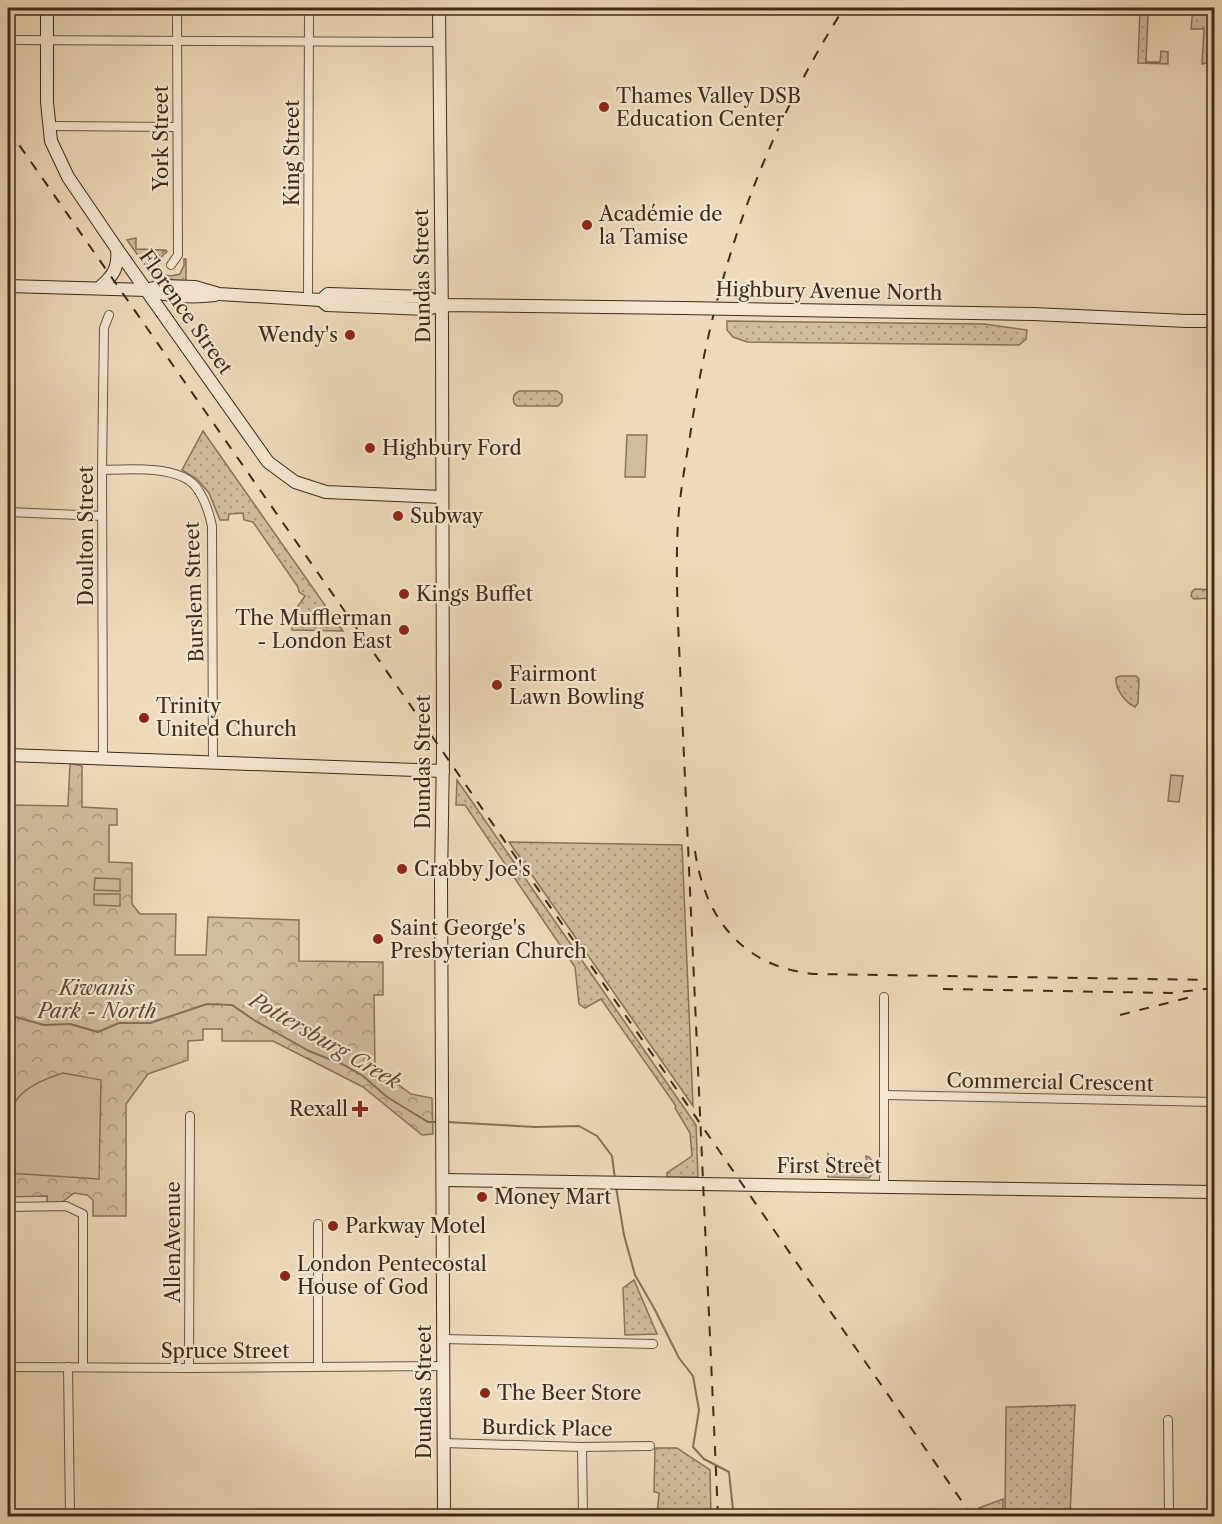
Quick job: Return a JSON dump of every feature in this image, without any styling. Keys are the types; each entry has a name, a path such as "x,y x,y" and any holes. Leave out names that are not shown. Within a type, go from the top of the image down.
{"main road":[{"name":"Florence Street","path":"47,8 47,102 51,141 68,177 268,462 295,482 326,492 442,497"},
{"name":"Dundas Street","path":"439,8 442,305 441,891 444,1516"},
{"path":"99,288 116,271 117,249"},
{"name":"Highbury Avenue North","path":"8,286 147,290 168,296 195,298 219,294 314,300 327,304 351,306 427,309 442,305 683,308 1033,314 1215,321"},
{"path":"8,755 443,771"},
{"name":"First Street","path":"443,1180 884,1185 1215,1192"}],"street":[{"name":"York Street","path":"171,265 178,255 177,8"},
{"name":"King Street","path":"309,8 314,300"},
{"path":"8,40 439,42"},
{"path":"50,126 177,127"},
{"name":"Doulton Street","path":"103,759 102,470 104,328 109,315"},
{"name":"Burslem Street","path":"102,470 159,471 178,474 195,485 207,506 212,526 213,763"},
{"path":"8,512 102,516"},
{"path":"884,1185 885,997"},
{"name":"Commercial Crescent","path":"885,1095 1215,1102"},
{"name":"AllenAvenue","path":"189,1368 190,1116"},
{"path":"8,1207 66,1206 83,1214 82,1366"},
{"path":"318,1224 318,1367"},
{"path":"442,1339 653,1344"},
{"path":"68,1366 70,1516"},
{"name":"Spruce Street","path":"8,1367 442,1366"},
{"path":"1168,1420 1169,1516"},
{"name":"Burdick Place","path":"443,1443 582,1447 650,1446"},
{"path":"582,1447 583,1516"}],"green space":[{"path":"1140,8 1153,8 1153,14 1148,15 1146,62 1160,62 1161,51 1168,52 1168,64 1138,63"},
{"path":"1193,8 1207,8 1208,10 1207,63 1202,64 1204,29 1191,29"},
{"path":"136,238 136,249 164,250 163,252 166,250 167,252 158,262 163,275 180,274 184,259 186,259 186,281 160,279 153,276 159,255 152,275 127,240"},
{"path":"727,321 984,324 1027,330 1026,339 1019,345 747,342 733,337 727,330"},
{"path":"519,391 557,391 562,395 562,402 558,406 517,406 513,397"},
{"path":"203,431 343,631 292,630 294,612 305,596 299,592 298,587 253,522 244,520 243,513 229,514 228,520 220,520 209,493 197,479 182,470"},
{"path":"627,435 647,435 645,477 625,477"},
{"path":"1195,589 1214,590 1214,598 1194,599 1191,596"},
{"path":"1136,676 1139,679 1138,703 1135,707 1124,699 1119,691 1116,678"},
{"name":"Kiwanis Park - North","path":"70,763 82,766 82,807 117,809 117,825 109,825 109,862 132,863 132,904 140,914 176,914 175,955 206,955 208,917 299,920 299,961 383,962 383,995 374,995 375,1067 411,1094 432,1098 433,1134 422,1135 363,1087 273,1041 222,1041 222,1029 203,1029 203,1040 188,1041 188,1060 148,1074 126,1104 126,1216 93,1216 93,1200 87,1195 74,1193 61,1203 47,1204 47,1196 8,1197 8,819 12,819 12,805 68,806"},
{"path":"1171,775 1183,776 1179,802 1168,801"},
{"path":"457,780 696,1125 698,1177 667,1177 667,1173 692,1156 690,1133 675,1108 676,1106 601,999 585,1008 579,1004 575,967 465,805 456,805"},
{"path":"509,842 682,845 693,1106"},
{"path":"95,878 120,879 120,891 94,890"},
{"path":"94,894 120,894 120,906 94,905"},
{"path":"63,1073 101,1080 99,1179 8,1173 8,1122 18,1098 28,1089"},
{"path":"828,1154 831,1164 849,1168 867,1164 866,1156 877,1168 869,1178 828,1177"},
{"path":"634,1280 657,1334 625,1335 623,1288"},
{"path":"1075,1405 1070,1516 1005,1516 1006,1407"},
{"path":"655,1448 677,1448 710,1470 711,1516 657,1516 659,1493 654,1492"},
{"path":"1003,1499 1003,1516 984,1516 979,1508"}],"waterway":[{"name":"Pottersburg Creek","path":"8,1015 44,1025 70,1024 98,1032 119,1023 150,1023 207,1004 232,1005 309,1051 344,1065 363,1076 387,1097 428,1122 438,1122"},
{"name":"Pottersburg Creek","path":"446,1122 535,1127 579,1126 597,1136 612,1156 615,1179"},
{"name":"Pottersburg Creek","path":"616,1187 624,1235 635,1275 679,1358 693,1376 699,1410 693,1447 704,1459 729,1472 733,1510 736,1516"}],"railway":[{"path":"718,1516 678,622 677,534 699,379 726,268 764,161 814,58 844,8"},
{"path":"8,129 972,1516"},
{"path":"695,851 700,876 718,918 748,950 767,961 789,969 814,974 1214,980"},
{"path":"943,989 1171,993 1214,988"},
{"path":"1120,1015 1191,997"}],"place":[{"name":"Thames Valley DSB Education Center","path":"604,107"},
{"name":"Académie de la Tamise","path":"587,225"},
{"name":"Wendy's","path":"350,335"},
{"name":"Highbury Ford","path":"370,448"},
{"name":"Subway","path":"398,516"},
{"name":"Kings Buffet","path":"404,594"},
{"name":"The Mufflerman - London East","path":"404,630"},
{"name":"Fairmont Lawn Bowling","path":"497,685"},
{"name":"Trinity United Church","path":"144,718"},
{"name":"Crabby Joe's","path":"402,869"},
{"name":"Saint George's Presbyterian Church","path":"378,939"},
{"name":"Rexall","path":"360,1109"},
{"name":"Money Mart","path":"482,1197"},
{"name":"Parkway Motel","path":"333,1226"},
{"name":"London Pentecostal House of God","path":"285,1276"},
{"name":"The Beer Store","path":"485,1393"}]}
